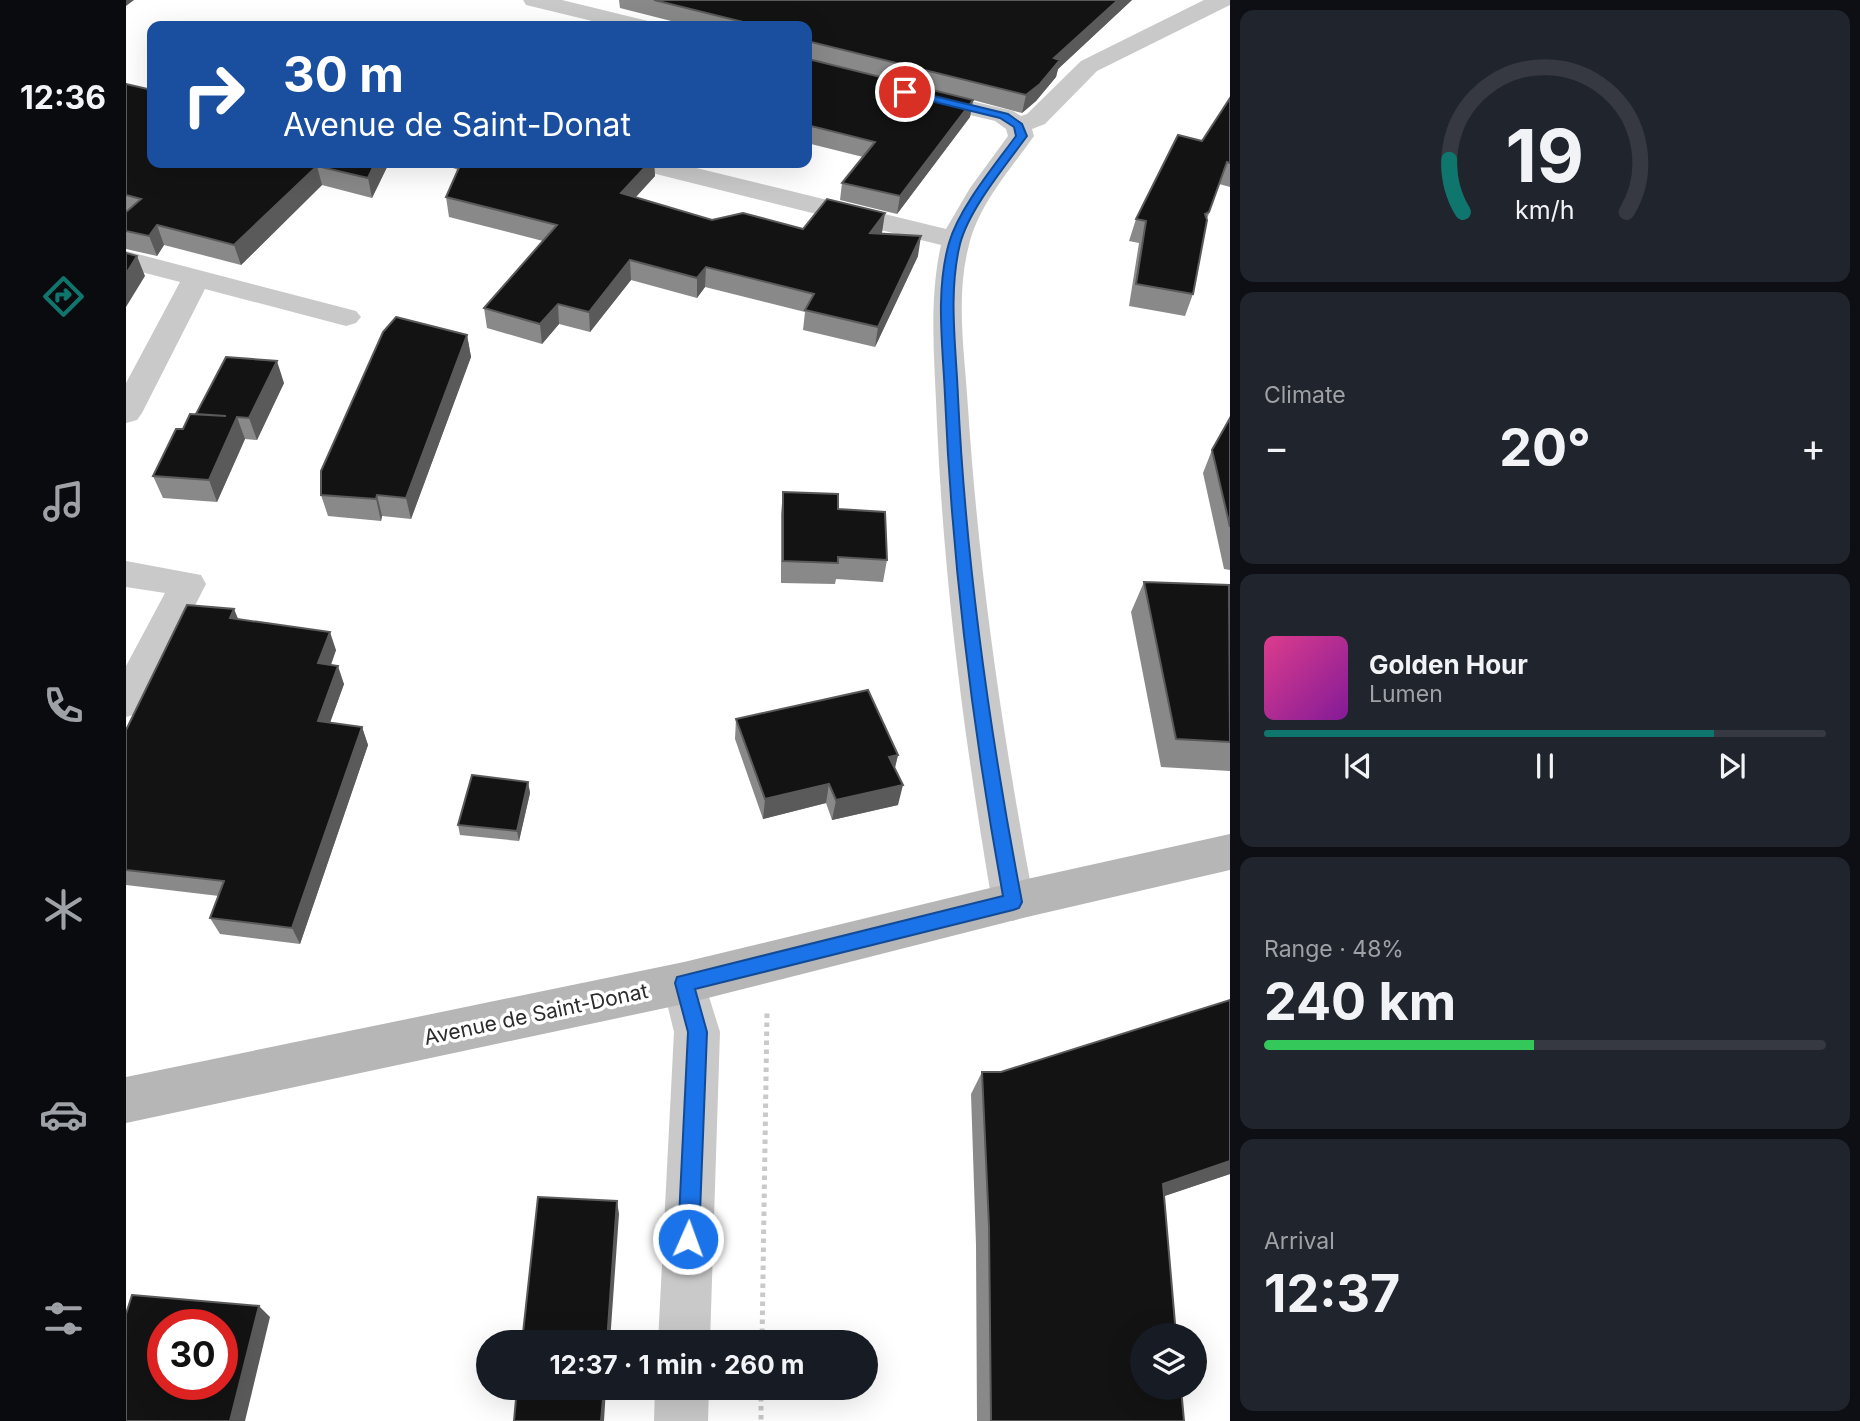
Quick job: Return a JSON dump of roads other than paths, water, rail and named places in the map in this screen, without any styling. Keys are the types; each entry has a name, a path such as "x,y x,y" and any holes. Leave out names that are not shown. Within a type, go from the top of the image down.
{"main road":[{"name":"Avenue de Saint-Donat","path":"126,1100 684,983 1230,852"}],"street":[{"path":"534,0 620,21"},
{"path":"1018,126 1036,119 1089,66 1222,0"},
{"path":"899,90 1004,116 1018,126 1021,136 981,192 956,240 949,267 948,314 955,471 990,778 1013,902"},
{"path":"665,168 956,240"},
{"path":"126,259 346,317"},
{"path":"126,413 197,277"},
{"path":"126,574 188,583 126,702"},
{"path":"684,983 697,1032 685,1330"},
{"path":"681,1421 682,1400"}]}
